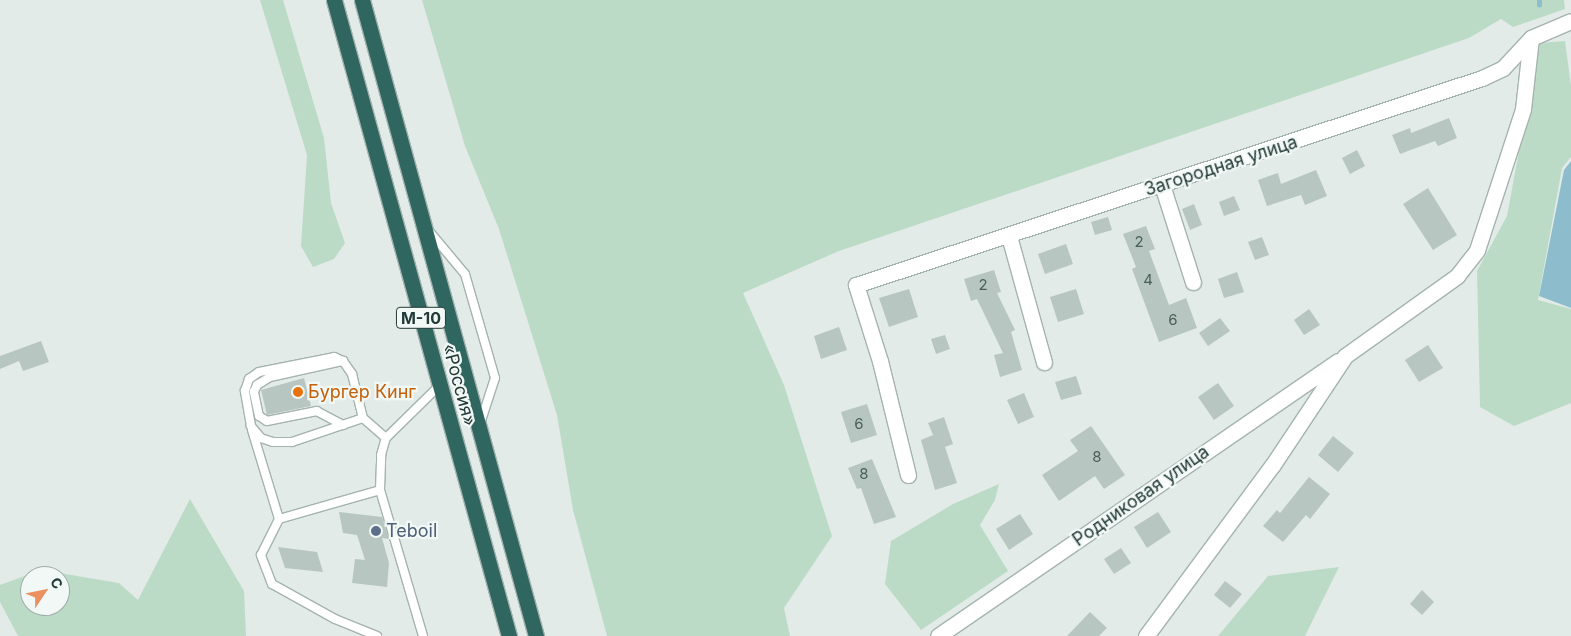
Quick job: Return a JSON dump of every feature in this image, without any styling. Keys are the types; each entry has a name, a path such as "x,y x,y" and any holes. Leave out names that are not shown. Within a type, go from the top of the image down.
{"highway":[{"name":"«Россия»","path":"334,0 509,636"},
{"name":"«Россия»","path":"362,0 536,636"}],"street":[{"name":"Загородная улица","path":"908,475 880,361 856,285 1010,236 1482,78 1503,68 1532,38 1571,21"},
{"name":"Родниковая улица","path":"938,636 1445,285 1478,250 1522,109 1532,38"},
{"path":"1162,185 1193,282"},
{"path":"1010,236 1044,362"},
{"path":"1146,636 1272,466 1345,356"}],"lane":[{"path":"423,225 465,274 496,378 478,429"},
{"path":"378,636 335,619 272,584 261,555 279,519 251,426 244,391 249,379 259,372 322,357 343,361 352,374 363,418 386,438"},
{"path":"343,361 270,377 257,385 254,392 259,416 267,421 317,411 343,425"},
{"path":"423,636 380,490 381,455 386,438 440,385"},
{"path":"251,426 261,438 292,442 363,418"},
{"path":"279,519 380,490"}],"green space":[{"path":"260,0 283,0 324,138 331,203 345,243 334,259 313,267 301,246 307,155"},
{"path":"422,0 1564,0 1565,9 1513,27 1501,19 1469,38 839,251 743,293 784,385 832,536 784,608 790,636 607,636 573,510 557,415 499,229 465,146"},
{"path":"1565,41 1571,86 1571,157 1562,168 1538,300 1571,309 1571,403 1514,426 1480,407 1477,271 1507,216 1539,43"},
{"path":"999,484 995,500 980,525 1008,571 921,630 885,584 891,541 953,504"},
{"path":"190,499 244,591 246,636 18,636 0,602 0,585 20,578 20,616 70,616 70,575 119,583 138,600"},
{"path":"1339,567 1305,636 1218,636 1268,576"}],"water":[{"path":"1571,161 1571,308 1539,296 1564,170"}],"building":[{"path":"1449,118 1457,138 1438,146 1435,141 1400,154 1392,135 1410,128 1411,133"},
{"path":"1357,150 1365,166 1350,174 1342,158"},
{"path":"1316,170 1327,196 1305,205 1301,195 1267,206 1258,180 1278,173 1281,184"},
{"path":"1428,188 1457,235 1433,250 1403,204"},
{"path":"1234,196 1240,210 1224,216 1219,202"},
{"path":"1194,204 1202,225 1190,230 1182,209"},
{"path":"1108,217 1112,230 1095,235 1091,222"},
{"path":"1146,226 1155,249 1149,251 1169,305 1186,298 1197,328 1159,342 1132,269 1136,267 1123,234"},
{"path":"1262,237 1269,255 1255,260 1248,242"},
{"path":"1066,244 1073,264 1045,274 1038,254"},
{"path":"994,270 1001,292 997,293 1015,330 1011,332 1022,370 1000,377 994,355 1003,353 977,299 971,301 964,279"},
{"path":"1237,272 1244,292 1224,298 1218,279"},
{"path":"909,289 918,317 889,327 879,298"},
{"path":"1076,289 1084,314 1058,322 1050,297"},
{"path":"1309,309 1320,325 1304,335 1294,320"},
{"path":"1220,318 1230,331 1208,346 1199,333"},
{"path":"839,327 847,350 821,359 814,336"},
{"path":"945,335 950,349 936,354 931,339"},
{"path":"41,341 49,362 23,371 19,361 0,369 0,356"},
{"path":"1428,345 1443,368 1419,382 1405,360"},
{"path":"1076,376 1082,394 1061,400 1055,382"},
{"path":"304,378 311,406 267,415 261,390"},
{"path":"1218,383 1234,406 1214,420 1198,397"},
{"path":"1024,393 1034,417 1018,424 1007,400"},
{"path":"867,404 877,435 851,443 841,412"},
{"path":"944,417 953,444 945,447 957,483 935,490 921,440 933,435 928,423"},
{"path":"1091,426 1125,475 1104,489 1095,476 1059,501 1042,475 1078,451 1070,440"},
{"path":"1333,436 1354,453 1338,472 1318,455"},
{"path":"872,459 896,517 874,524 861,488 857,489 848,468"},
{"path":"1309,477 1330,494 1310,519 1306,515 1283,542 1263,526 1277,510 1280,513"},
{"path":"339,512 382,517 389,539 382,538 389,563 387,587 352,583 355,559 365,560 357,535 343,533"},
{"path":"1158,512 1171,532 1147,548 1134,527"},
{"path":"1020,514 1033,534 1009,550 996,529"},
{"path":"278,547 317,552 323,572 285,568"},
{"path":"1121,548 1131,563 1114,574 1104,559"},
{"path":"1225,581 1242,594 1230,608 1214,595"},
{"path":"1422,590 1434,602 1422,615 1410,604"},
{"path":"1090,612 1107,628 1099,636 1067,636"}],"waterway":[{"path":"1539,0 1539,5"}],"place":[{"name":"Бургер Кинг","path":"298,392"},
{"name":"Teboil","path":"376,531"}]}
